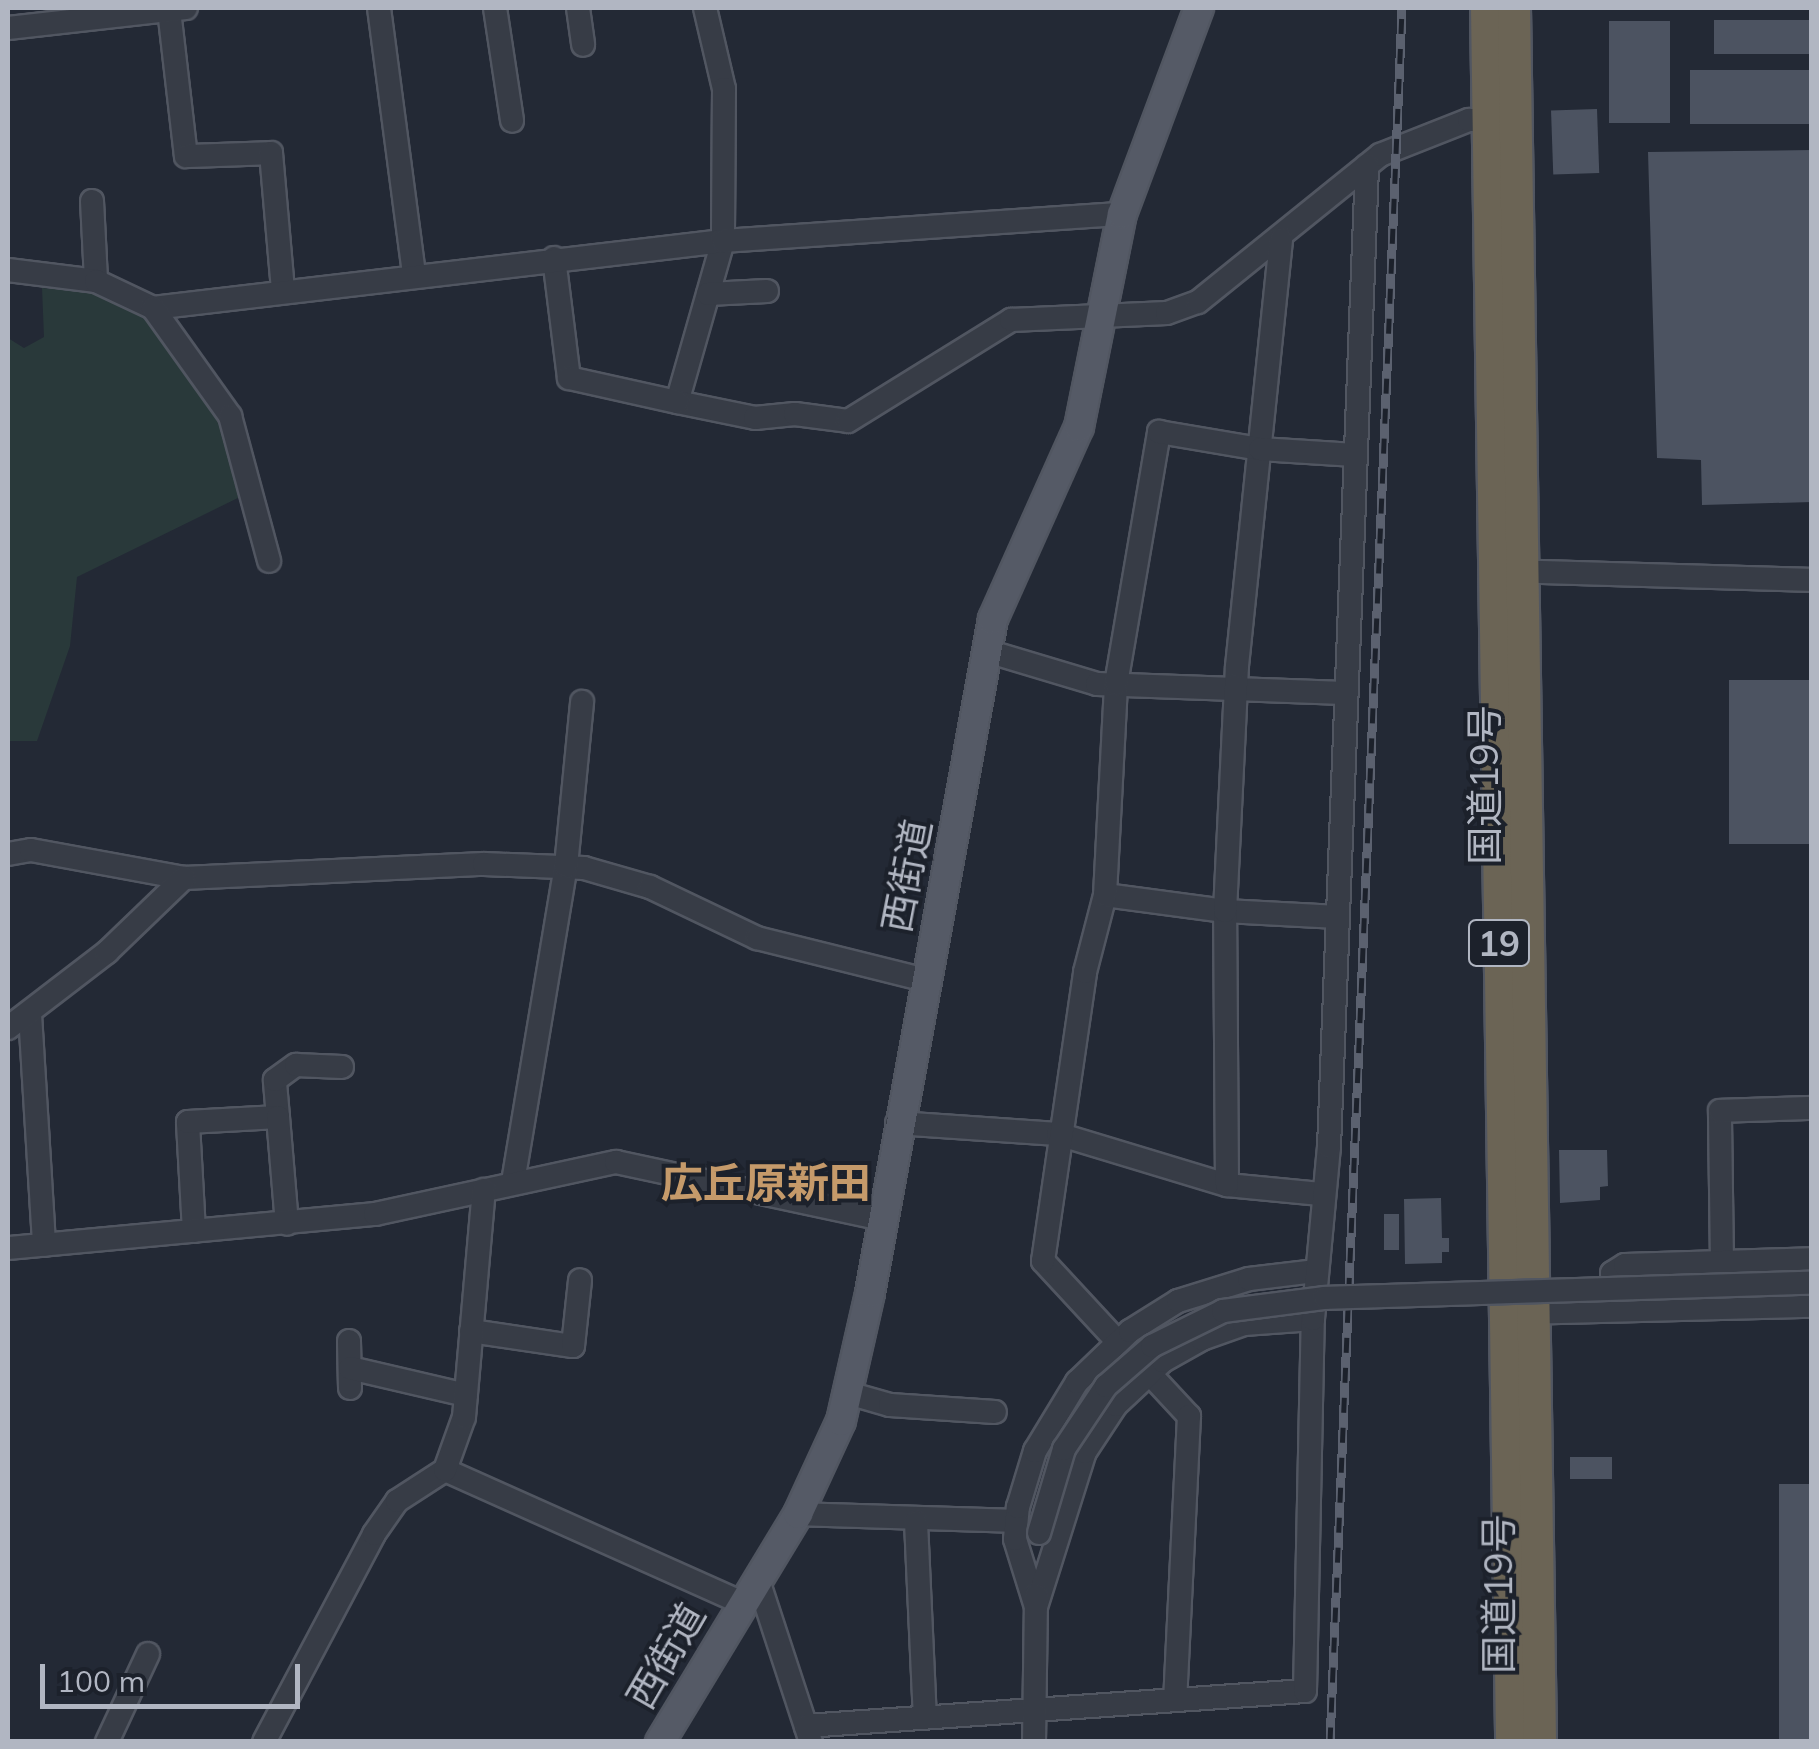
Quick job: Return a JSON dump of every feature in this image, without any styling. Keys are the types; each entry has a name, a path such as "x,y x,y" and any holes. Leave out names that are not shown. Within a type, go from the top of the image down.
{"highway":[{"name":"国道19号","path":"1488,8 1487,120 1510,571"},
{"name":"国道19号","path":"1512,1742 1520,1313 1510,571 1514,8"},
{"name":"国道19号","path":"1520,1313 1540,1742"}],"main road":[{"name":"西街道","path":"660,1742 824,1466 848,1393 993,619 1079,428 1105,318 1122,214 1199,8"}],"street":[{"path":"379,8 414,273"},
{"path":"495,8 512,121"},
{"path":"578,8 584,45"},
{"path":"677,402 723,240 724,89 705,8"},
{"path":"8,28 178,9 186,156 271,153 283,291"},
{"path":"554,258 569,378 755,418 796,414 838,425 1012,320 1063,314 1105,318 1168,313 1198,302 1367,166 1406,142 1487,120"},
{"path":"445,1470 749,1591 808,1734 925,1717 1305,1691 1313,1319 1320,1194 1330,1148 1344,692 1367,166"},
{"path":"92,201 96,280"},
{"path":"153,308 414,273 723,240 1122,214"},
{"path":"1227,1186 1225,911 1237,688 1281,238"},
{"path":"8,270 96,280 153,308 230,416 269,561"},
{"path":"708,294 767,292"},
{"path":"1117,1341 1043,1261 1058,1134 1105,895 1116,684 1160,432 1260,449 1355,455"},
{"path":"1510,571 1812,580"},
{"path":"987,650 1116,684 1344,692"},
{"path":"513,1182 566,866 582,702"},
{"path":"8,854 31,850 184,878 314,869 566,866 650,887 757,938 925,980"},
{"path":"8,1028 30,1014 184,878"},
{"path":"1105,895 1225,911 1338,916"},
{"path":"30,1014 44,1245"},
{"path":"287,1224 274,1080 296,1065 342,1067"},
{"path":"1722,1262 1720,1110 1812,1108"},
{"path":"194,1231 188,1122 278,1118"},
{"path":"897,1123 1058,1134 1227,1186 1320,1194"},
{"path":"8,1248 287,1224 484,1190 616,1162 882,1219"},
{"path":"264,1742 374,1534 397,1501 445,1470 466,1395 484,1190"},
{"path":"1614,1311 1612,1273 1625,1265 1812,1259"},
{"path":"1036,1607 1016,1522 1048,1424 1117,1341 1196,1295 1249,1279 1315,1271"},
{"path":"472,1331 572,1346 580,1280"},
{"path":"1034,1742 1039,1533 1064,1449 1106,1386 1152,1346 1224,1311 1324,1298 1812,1283"},
{"path":"1520,1313 1812,1306"},
{"path":"1036,1607 1085,1452 1116,1404 1148,1372 1202,1339 1244,1324 1313,1319"},
{"path":"349,1341 350,1378 466,1395"},
{"path":"1148,1372 1189,1416 1175,1700"},
{"path":"848,1393 890,1405 995,1412"},
{"path":"798,1514 916,1522 1016,1522"},
{"path":"916,1522 925,1717"},
{"path":"107,1742 148,1654"}],"shaded area":[{"path":"42,288 111,294 148,311 225,399 250,492 77,577 70,646 37,741 8,741 8,338 24,348 44,337"}],"building":[{"path":"1714,20 1812,20 1812,54 1714,54"},
{"path":"1609,21 1670,21 1670,123 1609,123"},
{"path":"1690,70 1812,70 1812,124 1690,124"},
{"path":"1597,109 1599,173 1553,175 1551,111"},
{"path":"1812,150 1812,502 1702,505 1701,460 1657,458 1648,152"},
{"path":"1729,680 1812,680 1812,844 1729,844"},
{"path":"1559,1150 1607,1150 1608,1186 1600,1187 1600,1200 1560,1203"},
{"path":"1441,1198 1442,1238 1449,1238 1449,1252 1442,1252 1442,1263 1405,1264 1404,1199"},
{"path":"1384,1214 1399,1214 1399,1250 1384,1250"},
{"path":"1570,1457 1612,1457 1612,1479 1570,1479"},
{"path":"1779,1484 1812,1484 1812,1742 1779,1742"}],"railway":[{"path":"1330,1742 1402,8"}],"district":[{"name":"広丘原新田","path":"766,1183"}]}
